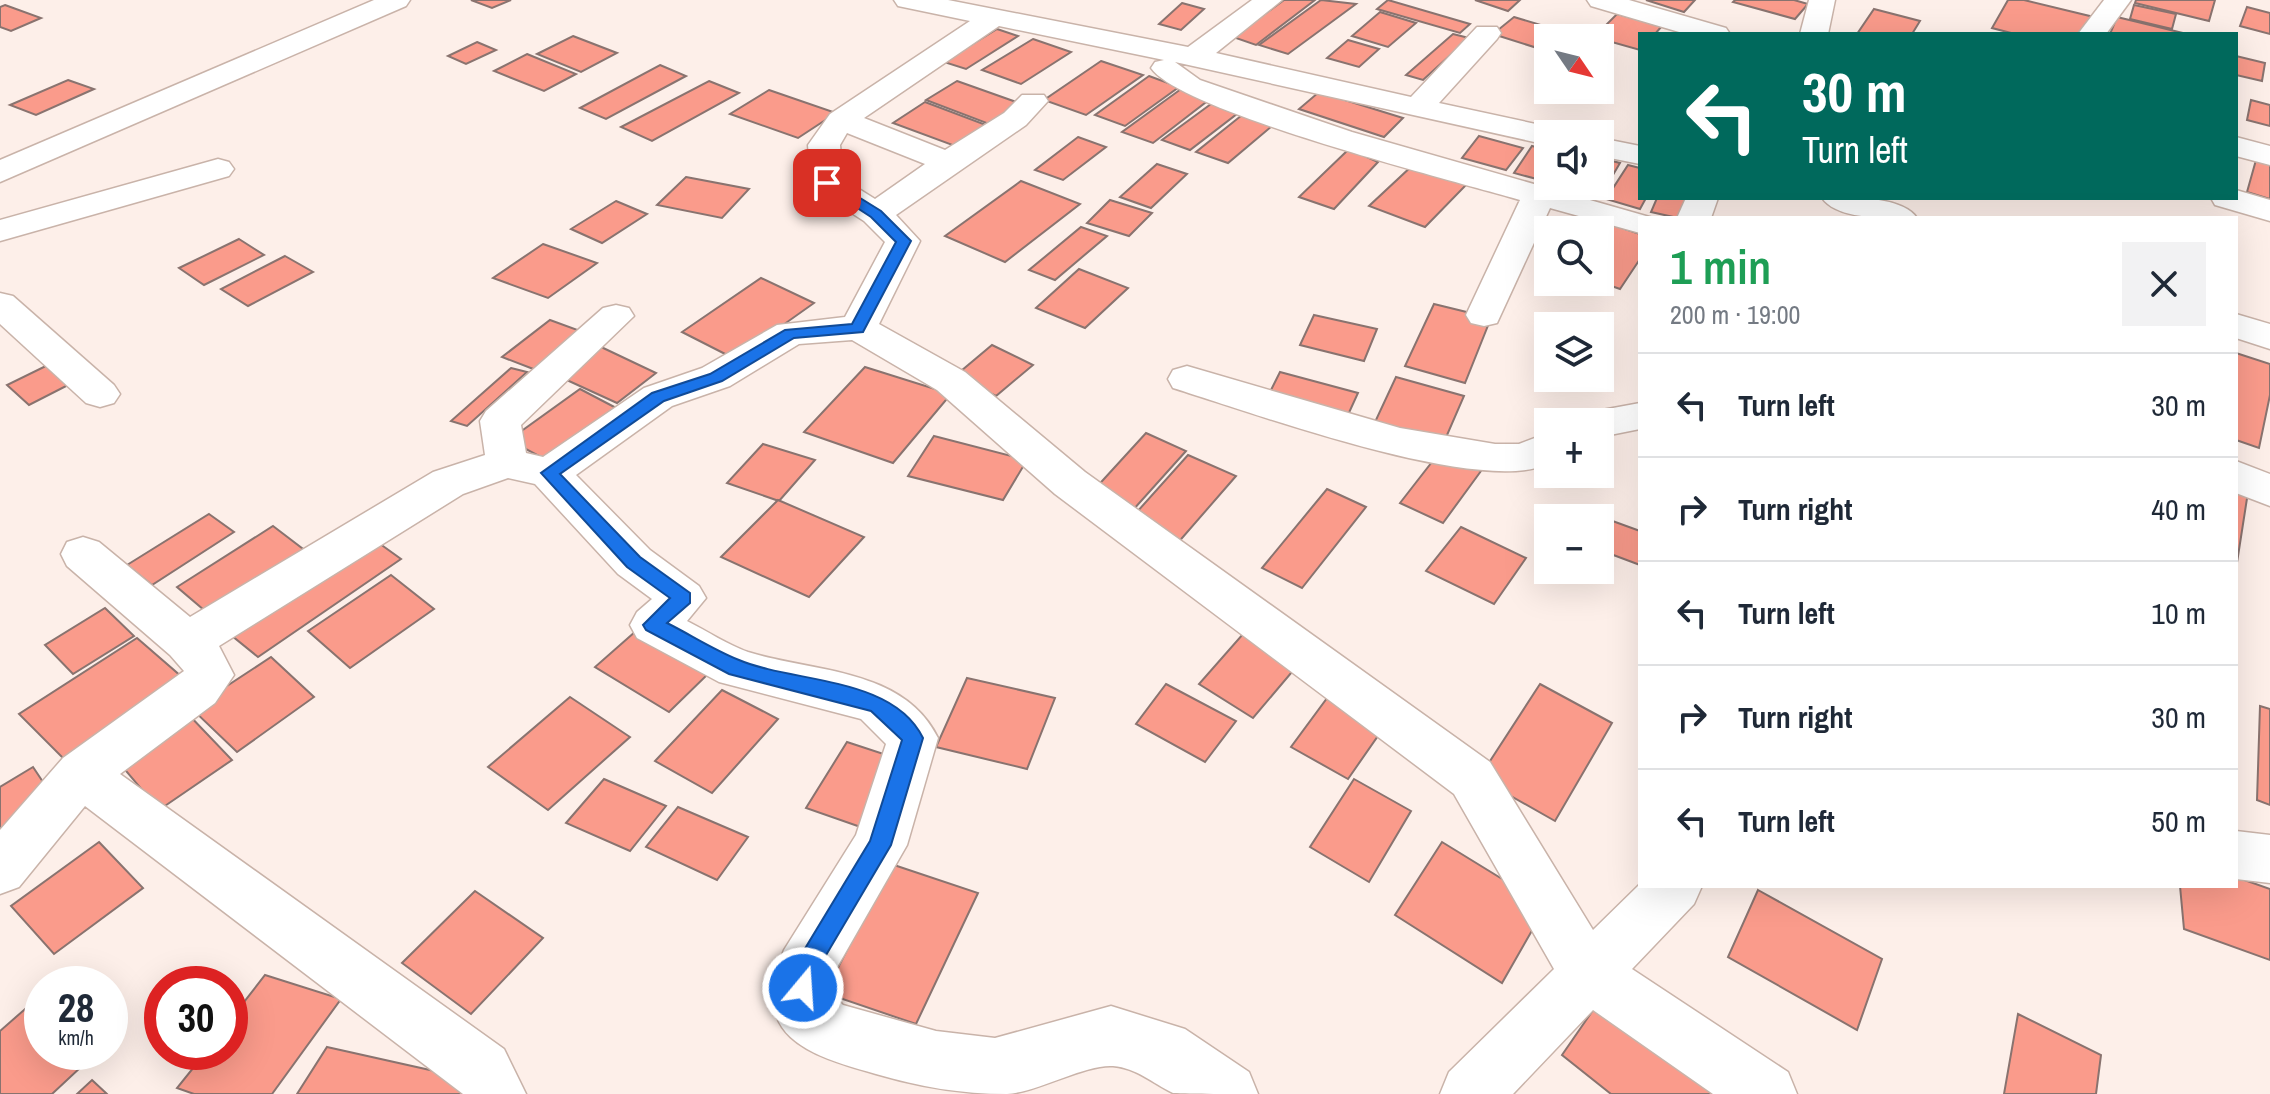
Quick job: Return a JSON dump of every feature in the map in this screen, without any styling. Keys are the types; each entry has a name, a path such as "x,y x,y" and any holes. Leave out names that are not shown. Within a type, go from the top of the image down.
{"street":[{"path":"0,172 397,0"},
{"path":"907,0 1193,57 1534,133"},
{"path":"858,328 903,241 876,214 827,183 824,145 841,120 1005,21 1048,0"},
{"path":"1193,57 1269,0"},
{"path":"1600,0 1709,32"},
{"path":"1814,32 1822,0"},
{"path":"2094,32 2118,0"},
{"path":"1417,108 1487,33"},
{"path":"1141,49 1190,86 1341,139 1534,196"},
{"path":"876,214 1015,119 1033,101"},
{"path":"841,120 948,162"},
{"path":"2238,147 2270,156"},
{"path":"1614,150 1638,155"},
{"path":"0,231 218,169"},
{"path":"1484,315 1537,200"},
{"path":"1550,200 1638,222"},
{"path":"1844,200 1894,216"},
{"path":"2234,200 2270,211"},
{"path":"0,304 100,394"},
{"path":"616,316 500,421 528,468 634,562 683,598 653,625 736,668 843,693 878,705 913,738 880,845 804,970 802,1006 826,1030 936,1061 995,1068 1111,1036 1164,1050 1227,1094"},
{"path":"2238,327 2270,337"},
{"path":"187,642 448,483 528,468 658,397 716,377 790,333 858,328 951,381 1070,483 1472,778 1587,972 1766,1094"},
{"path":"1187,379 1399,442 1495,458 1524,458 1534,453"},
{"path":"1614,421 1638,416"},
{"path":"2238,477 2270,491"},
{"path":"0,869 81,774 198,689 210,675 207,665 187,642 83,554"},
{"path":"81,774 483,1070 495,1094"},
{"path":"2238,855 2270,859"},
{"path":"1471,1094 1587,972 1673,888"}],"building":[{"path":"471,0 511,0 492,8"},
{"path":"1284,0 1315,0 1256,45 1233,37"},
{"path":"1321,0 1356,4 1288,54 1259,45"},
{"path":"1388,0 1470,24 1460,33 1377,9"},
{"path":"1475,0 1520,0 1508,11"},
{"path":"1646,0 1695,0 1684,12"},
{"path":"1794,0 1808,4 1795,19 1733,2"},
{"path":"2008,0 2024,0 2098,18 2091,32 2007,32 1992,28"},
{"path":"2136,0 2215,0 2209,21 2135,3"},
{"path":"1182,3 1204,9 1181,30 1159,24"},
{"path":"5,5 41,18 11,31 0,27 0,7"},
{"path":"2134,5 2176,14 2172,29 2130,19"},
{"path":"2247,7 2270,13 2270,34 2240,26"},
{"path":"1874,9 1920,21 1913,32 1858,32"},
{"path":"1380,12 1416,23 1388,47 1352,36"},
{"path":"1617,14 1662,26 1657,32 1638,32 1638,49 1614,43 1614,24 1607,24"},
{"path":"1514,17 1537,24 1534,24 1534,47 1493,34"},
{"path":"2117,17 2179,32 2111,32"},
{"path":"997,29 1018,36 966,69 944,62"},
{"path":"1453,34 1469,38 1423,80 1406,75"},
{"path":"573,36 617,53 581,72 537,54"},
{"path":"1033,39 1071,52 1021,84 982,70"},
{"path":"1348,40 1379,49 1359,67 1327,58"},
{"path":"477,42 496,50 466,64 448,56"},
{"path":"527,54 576,74 544,91 494,71"},
{"path":"2238,56 2265,63 2262,81 2238,75"},
{"path":"1101,61 1143,75 1086,115 1044,100"},
{"path":"660,65 686,76 606,119 580,108"},
{"path":"1149,76 1179,87 1125,126 1095,115"},
{"path":"68,80 94,89 36,115 10,105"},
{"path":"709,81 739,93 652,141 621,127"},
{"path":"957,81 1019,103 989,124 926,100"},
{"path":"1181,89 1210,99 1153,143 1122,132"},
{"path":"769,90 836,113 798,138 730,114"},
{"path":"1319,92 1403,118 1384,137 1299,109"},
{"path":"2251,100 2270,105 2270,126 2247,120"},
{"path":"1215,101 1242,110 1190,150 1162,140"},
{"path":"925,102 986,125 955,146 893,123"},
{"path":"1247,111 1278,121 1228,163 1196,152"},
{"path":"1479,136 1523,148 1506,170 1462,158"},
{"path":"1078,137 1106,147 1063,180 1035,170"},
{"path":"1532,146 1534,146 1534,178 1514,173"},
{"path":"1349,149 1378,162 1334,209 1299,197"},
{"path":"2256,160 2270,164 2270,199 2247,192"},
{"path":"1157,164 1187,174 1151,208 1120,197"},
{"path":"1413,165 1467,184 1425,227 1369,206"},
{"path":"1628,165 1638,168 1638,200 1645,200 1640,209 1609,200 1614,200 1614,187"},
{"path":"686,177 749,189 722,218 657,205"},
{"path":"1021,181 1080,204 1005,262 945,236"},
{"path":"1110,200 1152,213 1129,236 1087,223"},
{"path":"1656,200 1687,200 1679,216 1651,212"},
{"path":"616,201 647,214 602,243 571,229"},
{"path":"1614,225 1638,233 1638,262 1620,289 1614,287"},
{"path":"1081,227 1107,236 1055,280 1029,270"},
{"path":"239,239 264,255 204,285 179,268"},
{"path":"543,244 597,263 548,298 493,278"},
{"path":"285,256 313,272 248,306 221,289"},
{"path":"1079,269 1128,288 1085,328 1036,308"},
{"path":"761,278 814,303 735,359 682,332"},
{"path":"1434,304 1491,318 1465,383 1405,366"},
{"path":"1314,315 1377,329 1364,361 1300,345"},
{"path":"550,320 583,332 536,370 502,357"},
{"path":"992,345 1033,365 996,396 955,376"},
{"path":"599,346 656,373 617,403 558,376"},
{"path":"2238,354 2270,364 2270,395 2259,448 2238,441"},
{"path":"54,362 76,381 29,405 7,385"},
{"path":"865,367 951,394 893,463 804,432"},
{"path":"511,368 527,372 467,426 451,421"},
{"path":"1280,372 1358,393 1347,417 1268,396"},
{"path":"1396,377 1464,396 1444,442 1375,422"},
{"path":"580,389 620,410 550,462 509,440"},
{"path":"1146,433 1186,451 1133,510 1093,491"},
{"path":"934,436 1027,460 1003,500 908,476"},
{"path":"763,444 815,460 779,501 727,483"},
{"path":"1439,453 1481,471 1443,523 1400,503"},
{"path":"1188,455 1236,476 1176,545 1128,522"},
{"path":"2238,488 2248,492 2238,556"},
{"path":"1327,489 1366,507 1302,588 1262,568"},
{"path":"778,500 864,537 809,597 721,557"},
{"path":"209,514 234,532 152,585 127,565"},
{"path":"1614,522 1638,530 1638,564 1614,555"},
{"path":"273,526 307,552 211,616 177,587"},
{"path":"1461,527 1526,558 1494,604 1426,571"},
{"path":"369,536 401,559 258,657 226,631"},
{"path":"391,575 434,609 350,668 308,631"},
{"path":"105,608 134,636 73,674 45,645"},
{"path":"636,631 709,673 669,712 595,667"},
{"path":"1243,634 1297,666 1253,718 1199,684"},
{"path":"137,638 190,684 70,765 19,714"},
{"path":"271,657 314,697 237,752 192,709"},
{"path":"967,678 1055,698 1027,769 936,747"},
{"path":"1166,684 1236,721 1205,762 1136,724"},
{"path":"1540,684 1612,723 1555,821 1479,778"},
{"path":"722,690 778,719 712,793 655,761"},
{"path":"1333,690 1389,720 1348,779 1291,747"},
{"path":"570,697 630,737 548,810 488,767"},
{"path":"2260,706 2270,709 2270,805 2257,800"},
{"path":"187,713 232,760 159,810 116,759"},
{"path":"847,742 911,763 872,831 806,808"},
{"path":"33,767 57,803 0,839 0,787"},
{"path":"604,779 666,806 630,851 566,823"},
{"path":"1354,779 1411,811 1369,882 1310,847"},
{"path":"678,807 748,837 717,880 646,847"},
{"path":"99,842 143,888 54,954 11,906"},
{"path":"1442,842 1546,906 1502,983 1395,915"},
{"path":"891,864 978,893 916,1024 825,993"},
{"path":"2238,878 2270,889 2270,960 2184,929 2180,888 2238,888"},
{"path":"1758,890 1882,959 1857,1030 1728,957"},
{"path":"475,891 543,938 471,1014 402,963"},
{"path":"265,975 341,999 272,1094 194,1094 177,1088 192,1070 248,1070 248,997"},
{"path":"1609,987 1752,1094 1611,1094 1562,1055"},
{"path":"24,1010 24,1070 78,1070 52,1094 0,1094 0,1031"},
{"path":"2018,1014 2101,1055 2096,1094 2004,1094"},
{"path":"327,1047 488,1083 482,1094 297,1094"},
{"path":"92,1080 107,1094 77,1094"}],"route":[{"path":"803,988 804,970 880,845 913,738 878,705 843,693 736,668 653,625 683,598 634,562 549,473 658,397 716,377 790,333 858,328 903,241 876,214 827,183"}]}
